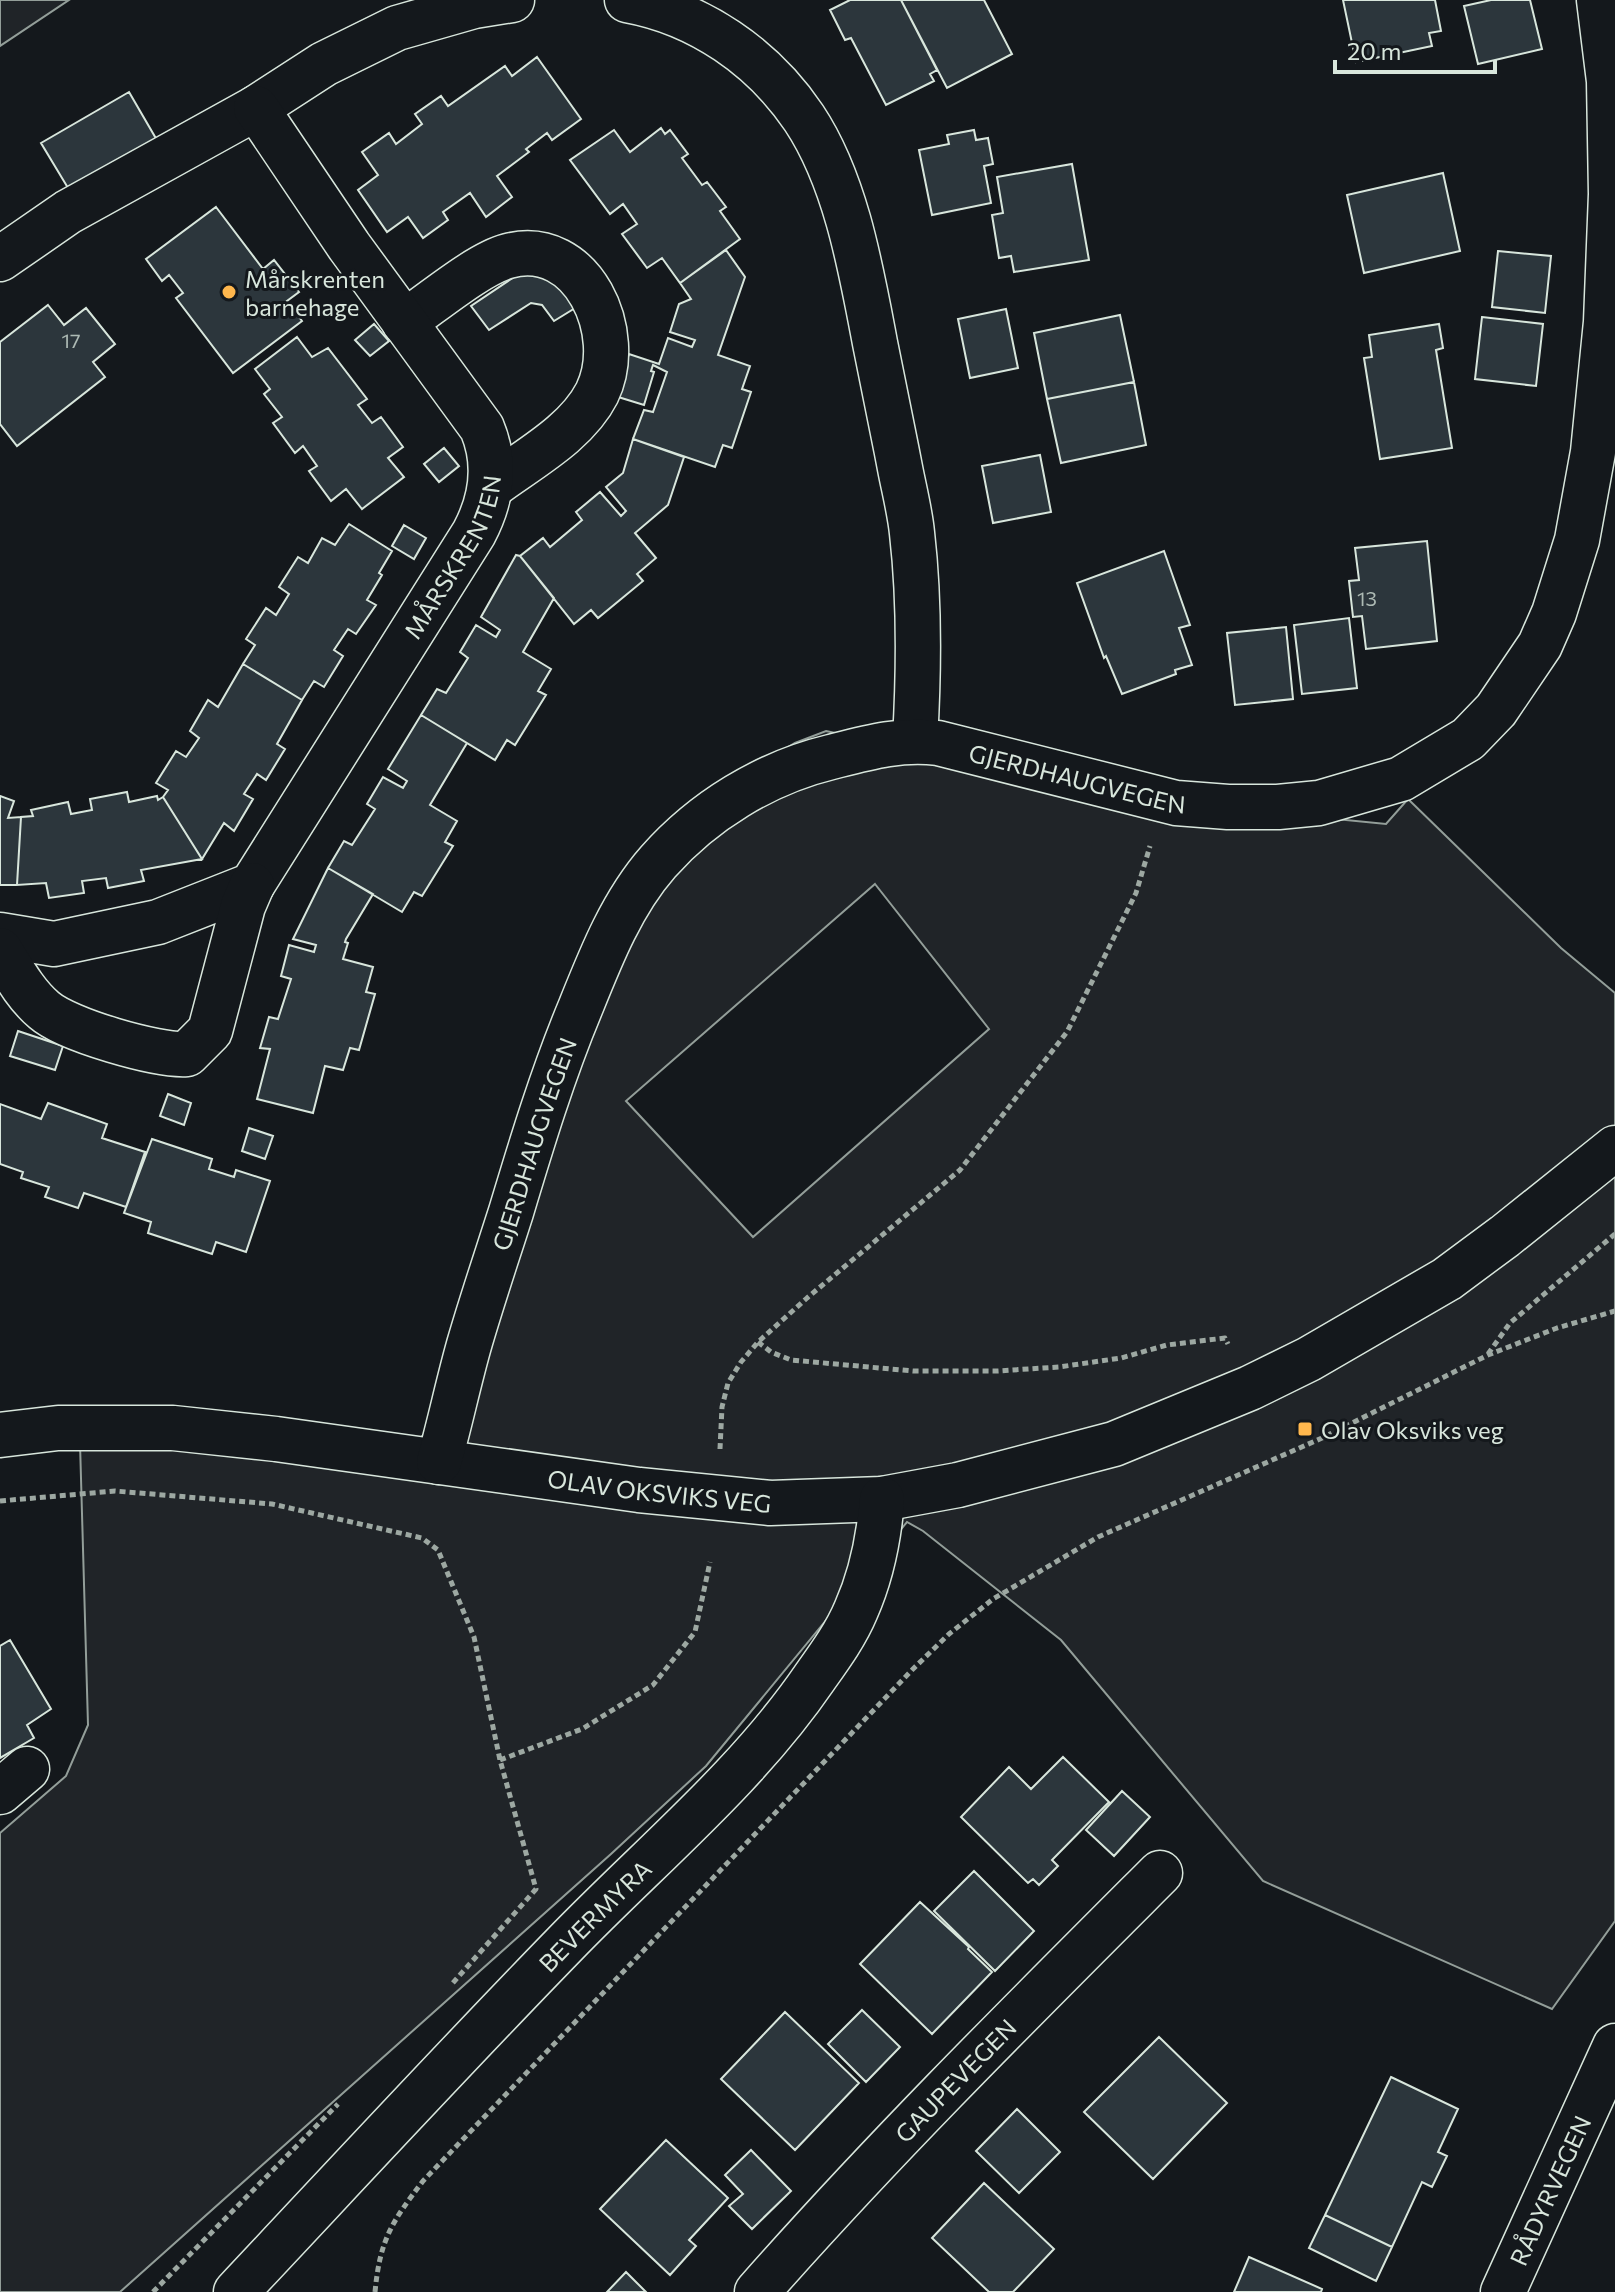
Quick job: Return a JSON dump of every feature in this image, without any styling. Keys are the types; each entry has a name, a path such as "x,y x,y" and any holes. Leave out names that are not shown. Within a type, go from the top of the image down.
{"street":[{"path":"0,259 68,212 256,108 324,64 397,28 474,6 512,0"},
{"path":"627,0 678,6 730,42 766,74 803,117 830,164 860,267 912,532 919,634 915,740"},
{"name":"GJERDHAUGVEGEN","path":"439,1462 469,1344 555,1069 626,906 657,863 692,828 727,802 774,777 818,760 915,740 938,743 1176,803 1241,807 1319,803 1362,793 1401,779 1468,739 1496,710 1540,645 1577,540 1593,452 1606,322 1611,194 1612,81 1599,0"},
{"name":"MÅRSKRENTEN","path":"0,950 28,995 47,1013 94,1033 155,1052 187,1054 210,1031 243,906 252,885 474,533 492,486 488,443 482,428 349,246 256,108"},
{"path":"404,322 479,271 508,256 539,254 561,260 579,275 596,303 605,330 606,361 597,392 573,426 492,486"},
{"path":"0,935 54,944 158,922 252,885"},
{"name":"OLAV OKSVIKS VEG","path":"0,1435 58,1428 173,1428 276,1439 639,1490 770,1503 882,1499 958,1485 1114,1444 1250,1388 1309,1359 1447,1279 1615,1148"},
{"name":"BEVERMYRA","path":"236,2292 566,1942 739,1771 797,1705 855,1612 869,1577 879,1537 882,1499"},
{"name":"GAUPEVEGEN","path":"757,2292 973,2061 1160,1873"},
{"name":"RÅDYRVEGEN","path":"1503,2292 1615,2046"}],"path":[{"path":"720,1452 722,1407 728,1383 758,1342 960,1170 1067,1032 1136,893 1150,845"},
{"path":"1488,1355 1510,1323 1615,1234"},
{"path":"375,2292 383,2243 395,2218 423,2181 949,1634 993,1599 1098,1537 1322,1438 1488,1355 1557,1328 1615,1311"},
{"path":"758,1342 771,1352 791,1360 913,1371 997,1371 1059,1367 1121,1358 1167,1345 1225,1338 1250,1388"},
{"path":"0,1501 115,1491 256,1503 422,1538 438,1550 474,1637 500,1760 536,1889 451,1984"},
{"path":"500,1760 582,1729 653,1685 695,1632 710,1562"},
{"path":"153,2292 342,2100"}],"shaded area":[{"path":"0,0 69,0 0,46"},
{"path":"826,731 1142,800 1386,824 1408,799 1561,948 1615,993 1615,1921 1552,2009 1263,1881 1061,1640 923,1531 907,1522 706,1766 120,2292 0,2292 0,1833 66,1776 88,1725 80,1443 399,1461 427,1431 526,1114 705,797 795,743","holes":["875,884 989,1029 753,1237 626,1101"]}],"building":[{"path":"850,0 901,0 937,70 930,74 934,81 886,105 851,38 845,40 830,10"},
{"path":"901,0 984,0 1012,54 947,88"},
{"path":"1343,0 1435,0 1441,31 1429,33 1432,46 1356,62"},
{"path":"1491,0 1530,0 1542,49 1478,64 1464,6"},
{"path":"537,57 581,119 552,140 547,133 526,149 529,152 497,176 512,197 486,217 470,193 443,212 448,220 423,238 408,217 387,232 358,190 378,175 362,152 389,133 396,144 422,124 415,114 441,96 448,106 505,66 512,76"},
{"path":"129,92 158,142 71,193 41,143"},
{"path":"661,128 665,134 670,130 688,154 682,158 702,185 707,182 726,207 720,211 740,239 680,283 662,258 647,268 622,234 637,224 623,204 610,214 570,160 614,130 630,152"},
{"path":"974,130 976,140 988,138 993,164 984,166 991,203 932,215 919,150 949,144 947,135"},
{"path":"1072,164 1089,260 1014,272 1011,256 999,258 992,215 1003,213 997,177"},
{"path":"1443,173 1460,251 1364,273 1347,195"},
{"path":"216,207 263,269 274,260 299,292 287,301 302,321 233,373 176,298 183,293 169,275 162,281 146,259"},
{"path":"726,250 745,277 718,355 750,366 742,389 751,392 732,448 723,445 715,467 633,439 644,410 653,412 667,372 653,365 651,371 654,372 644,405 615,396 629,354 659,364 668,338 692,347 695,340 670,332 679,304 691,299 680,283"},
{"path":"1498,251 1551,256 1545,313 1492,307"},
{"path":"523,271 561,276 580,305 554,321 542,305 531,303 489,330 471,306"},
{"path":"48,305 64,325 86,308 115,344 93,362 105,377 17,446 0,424 0,342"},
{"path":"1006,309 1018,368 970,378 958,319"},
{"path":"1120,315 1134,382 1047,399 1034,333"},
{"path":"1482,317 1543,324 1536,386 1475,379"},
{"path":"374,324 389,341 370,356 355,340"},
{"path":"1439,324 1443,348 1436,350 1452,448 1380,459 1364,358 1372,357 1369,335"},
{"path":"297,337 312,357 328,348 367,399 358,405 372,423 381,417 403,447 388,458 404,477 362,509 346,489 331,501 309,471 317,466 303,446 295,453 273,423 282,417 264,394 270,389 255,369"},
{"path":"1134,382 1146,445 1061,463 1047,399"},
{"path":"633,439 684,457 668,505 635,533 656,558 637,574 643,581 598,618 591,610 574,624 520,556 543,538 550,547 582,520 576,512 600,492 621,516 626,511 606,487 623,473"},
{"path":"444,448 459,466 439,482 424,464"},
{"path":"1040,455 1051,512 993,523 982,466"},
{"path":"349,524 392,551 367,600 376,605 356,634 348,629 334,650 343,656 324,687 314,681 302,700 243,664 255,645 246,639 266,608 276,615 289,594 279,587 298,557 308,563 322,538 335,545"},
{"path":"404,525 426,538 414,559 392,546"},
{"path":"1427,541 1437,641 1366,649 1362,616 1353,617 1349,581 1359,580 1355,548"},
{"path":"1164,551 1190,625 1179,628 1192,665 1122,694 1106,656 1104,658 1077,583"},
{"path":"516,555 554,598 523,652 551,669 538,691 546,695 515,745 507,740 495,760 421,715 437,689 446,693 468,658 460,652 476,625 496,637 500,630 481,617"},
{"path":"1349,618 1357,688 1302,694 1294,625"},
{"path":"1286,627 1293,699 1235,705 1227,633"},
{"path":"243,664 302,700 277,744 285,749 266,780 257,774 244,794 253,799 234,831 224,823 202,859 163,797 168,790 156,783 176,751 186,757 199,738 190,731 208,700 218,707"},
{"path":"421,715 467,743 430,805 457,821 445,842 453,846 422,896 414,892 402,912 328,868 344,841 352,845 375,809 367,804 383,777 403,788 407,781 388,769"},
{"path":"127,792 129,802 163,797 202,859 141,870 144,881 108,888 106,878 82,881 84,893 49,898 46,883 17,885 21,817 33,816 31,810 68,802 71,814 92,810 90,799"},
{"path":"0,796 14,801 8,818 21,817 17,885 0,885"},
{"path":"328,868 373,894 346,939 348,943 343,959 373,967 366,992 375,994 359,1050 350,1048 343,1070 325,1066 313,1113 257,1099 270,1049 260,1048 269,1017 278,1019 291,979 281,976 289,945 314,952 316,945 293,939"},
{"path":"18,1031 63,1046 55,1070 10,1056"},
{"path":"168,1094 191,1103 184,1125 160,1116"},
{"path":"48,1103 107,1124 102,1138 145,1152 126,1207 84,1193 78,1208 45,1197 49,1187 21,1178 23,1172 0,1164 0,1104 41,1119"},
{"path":"249,1128 273,1136 265,1159 242,1151"},
{"path":"152,1139 212,1159 209,1169 234,1177 236,1170 270,1181 246,1252 216,1242 212,1254 148,1233 151,1222 124,1213"},
{"path":"10,1640 51,1709 27,1725 34,1738 0,1758 0,1646"},
{"path":"1063,1757 1109,1802 1052,1860 1058,1866 1039,1885 1033,1879 1028,1883 961,1817 1009,1767 1031,1789"},
{"path":"1122,1791 1150,1817 1114,1856 1086,1830"},
{"path":"974,1871 1034,1931 995,1971 934,1911"},
{"path":"920,1902 992,1972 932,2034 860,1964"},
{"path":"862,2010 900,2047 866,2082 828,2044"},
{"path":"785,2012 859,2083 795,2150 721,2079"},
{"path":"1159,2037 1227,2103 1153,2179 1084,2112"},
{"path":"1391,2077 1458,2109 1438,2152 1447,2156 1432,2187 1422,2182 1392,2247 1325,2215"},
{"path":"1017,2109 1060,2152 1019,2193 976,2151"},
{"path":"666,2140 728,2198 689,2240 696,2246 670,2275 600,2209"},
{"path":"751,2150 791,2191 752,2229 729,2206 743,2194 725,2175"},
{"path":"984,2183 1054,2249 1013,2292 989,2292 932,2238"},
{"path":"1325,2215 1392,2247 1376,2281 1309,2248"},
{"path":"1249,2257 1322,2289 1321,2292 1234,2292"},
{"path":"626,2272 646,2292 607,2292"}],"place":[{"name":"Mårskrenten barnehage","path":"229,292"},
{"name":"Olav Oksviks veg","path":"1305,1429"}]}
